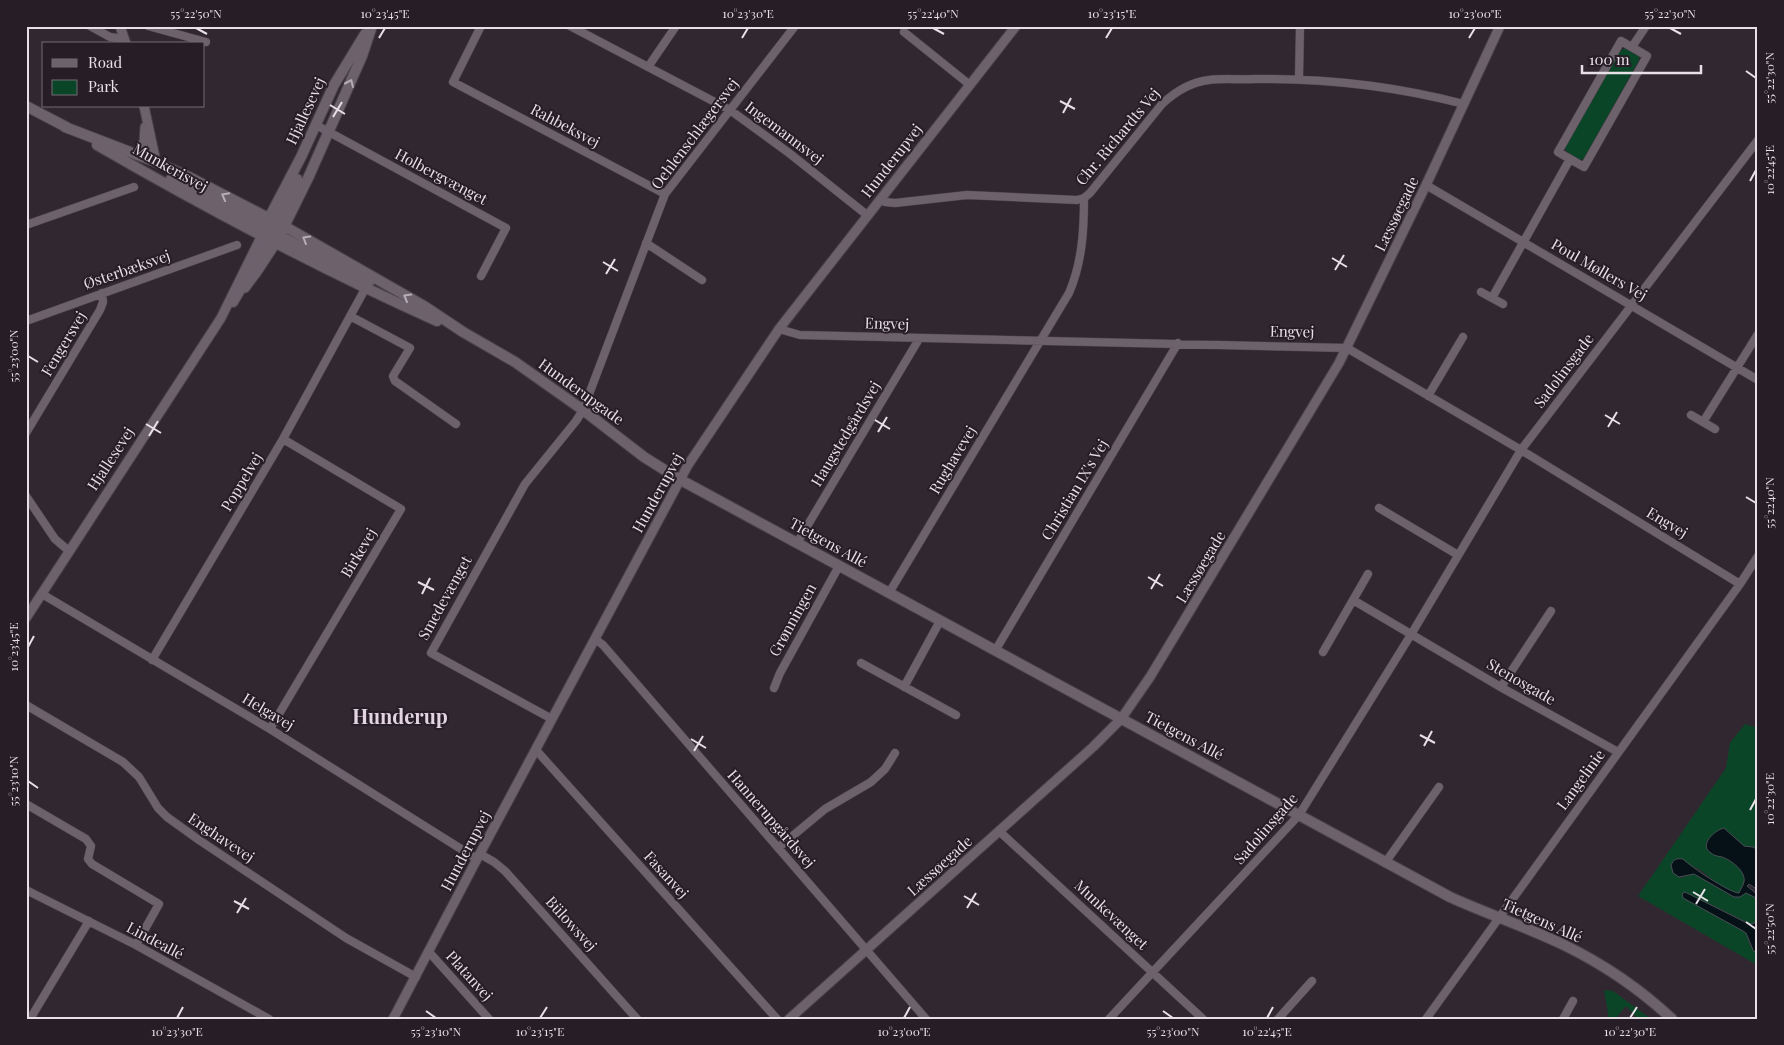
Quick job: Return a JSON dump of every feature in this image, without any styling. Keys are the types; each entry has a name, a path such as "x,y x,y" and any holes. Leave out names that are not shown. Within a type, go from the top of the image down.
{"main road":[{"name":"Hjallesevej","path":"273,231 314,129 334,86 368,26"},
{"name":"Hjallesevej","path":"273,231 328,132 362,56 372,26"},
{"name":"Munkerisvej","path":"26,106 153,177 273,231"},
{"name":"Munkerisvej","path":"65,127 156,162 189,177 273,231"},
{"name":"Hunderupgade","path":"273,231 365,289 463,332"},
{"name":"Hunderupgade","path":"273,231 366,281 378,280 424,306 463,332 515,362 583,410 644,457 680,479"},
{"path":"233,302 273,231"},
{"name":"Tietgens Allé","path":"680,479 1385,863 1450,897 1563,945 1609,970 1653,1002 1672,1019"}],"street":[{"path":"90,26 110,37 125,41"},
{"path":"120,26 125,41"},
{"path":"148,26 206,42"},
{"name":"Rahbeksvej","path":"481,26 453,82 665,194"},
{"name":"Ingemannsvej","path":"570,26 579,28 730,110 789,152 867,215"},
{"path":"648,67 676,26"},
{"name":"Oehlenschlægersvej","path":"508,515 525,484 583,410 665,194 795,26"},
{"name":"Hunderupvej","path":"393,1019 680,479 724,409 779,329 1016,26"},
{"path":"1299,78 1300,26"},
{"name":"Læssøegade","path":"789,1019 1093,747 1121,719 1154,670 1347,348 1500,26"},
{"path":"1632,47 1646,26"},
{"path":"904,32 970,85"},
{"path":"1621,41 1632,47 1647,56 1584,167 1558,152 1621,41"},
{"name":"Chr. Richardts Vej","path":"880,199 885,202 902,203 968,195 1077,200 1084,198 1172,94 1182,88 1209,80 1299,78 1362,84 1414,92 1464,104"},
{"path":"136,155 142,148 145,138 145,109"},
{"path":"145,109 156,162"},
{"name":"Holbergvænget","path":"314,129 328,132 506,228 481,276"},
{"name":"Sadolinsgade","path":"1109,1019 1299,815 1412,633 1521,450 1758,140"},
{"path":"1492,298 1570,159"},
{"name":"Poul Møllers Vej","path":"1426,185 1758,380"},
{"path":"26,225 134,187"},
{"name":"Rughavevej","path":"889,594 1069,292 1077,275 1081,258 1084,198"},
{"name":"Hjallesevej","path":"26,618 220,318 273,231"},
{"path":"646,243 702,280"},
{"name":"Østerbæksvej","path":"26,321 237,245"},
{"name":"Poppelvej","path":"152,660 283,439 365,289"},
{"path":"1481,292 1503,304"},
{"name":"Fengersvej","path":"26,433 100,310 103,302 102,293"},
{"name":"Hjallesevej","path":"220,318 233,302"},
{"path":"350,316 410,348 393,376 395,381 456,424"},
{"name":"Engvej","path":"779,329 800,335 919,339 1040,340 1347,348 1521,450 1740,584"},
{"path":"1703,422 1758,334"},
{"path":"1428,396 1463,338"},
{"name":"Haugstedgårdsvej","path":"797,543 919,339"},
{"name":"Christian IX's Vej","path":"995,651 1178,343"},
{"path":"1691,415 1715,429"},
{"name":"Birkevej","path":"270,729 402,509 283,439"},
{"path":"26,496 55,539 69,550"},
{"path":"1379,508 1458,555"},
{"name":"Smedevænget","path":"508,515 431,653 552,719"},
{"name":"Langelinie","path":"1426,1019 1740,584 1758,556"},
{"name":"Grønningen","path":"774,688 780,673 839,566"},
{"path":"1323,652 1368,574"},
{"name":"Helgavej","path":"42,594 270,729 478,856"},
{"path":"1353,600 1412,633"},
{"path":"1501,687 1551,611"},
{"path":"904,687 940,621"},
{"name":"Stenosgade","path":"1412,633 1501,687 1618,752"},
{"name":"Hannerupgårdsvej","path":"595,638 926,1019"},
{"path":"861,663 956,715"},
{"name":"Enghavevej","path":"26,705 123,762 139,777 158,808 198,840 346,938 416,977"},
{"name":"Fasanvej","path":"536,750 777,1019"},
{"path":"778,848 824,809 871,782 885,769 895,753"},
{"path":"1385,863 1439,787"},
{"path":"26,804 86,839 91,846 88,859 92,864 159,904 136,945"},
{"name":"Munkevænget","path":"1000,831 1203,1019"},
{"name":"Bülowsvej","path":"478,856 494,862 505,871 637,1019"},
{"name":"Lindeallé","path":"26,890 136,945 269,1019"},
{"path":"30,1019 89,921"},
{"name":"Platanvej","path":"429,952 489,1019"},
{"path":"1278,1019 1312,981"},
{"path":"1563,1019 1573,1001"}],"green space":[{"path":"1625,48 1639,56 1639,60 1584,159 1579,160 1566,151 1565,147 1619,52"},
{"path":"1745,724 1758,728 1758,850 1753,847 1744,846 1732,834 1712,854 1733,863 1741,871 1744,876 1744,882 1739,893 1725,889 1699,869 1676,859 1673,861 1671,868 1681,878 1694,874 1733,897 1747,893 1758,899 1758,922 1751,924 1685,892 1682,894 1683,898 1746,933 1750,946 1758,955 1758,986 1757,965 1638,896 1726,768 1730,743"},
{"path":"1604,990 1613,991 1651,1019 1638,1019 1626,1006 1615,1019 1609,1019"}],"shaded area":[{"path":"1724,828 1744,846 1753,847 1758,850 1758,873 1755,878 1758,882 1758,890 1749,884 1747,886 1758,895 1758,899 1746,893 1740,897 1734,897 1694,874 1679,877 1673,873 1672,863 1676,859 1683,859 1719,884 1739,893 1744,882 1743,874 1730,861 1712,854 1707,850 1706,846 1709,838"},
{"path":"1685,892 1747,923 1758,922 1758,955 1753,950 1746,933 1683,898 1682,894"}],"district":[{"name":"Hunderup","path":"400,717"}]}
